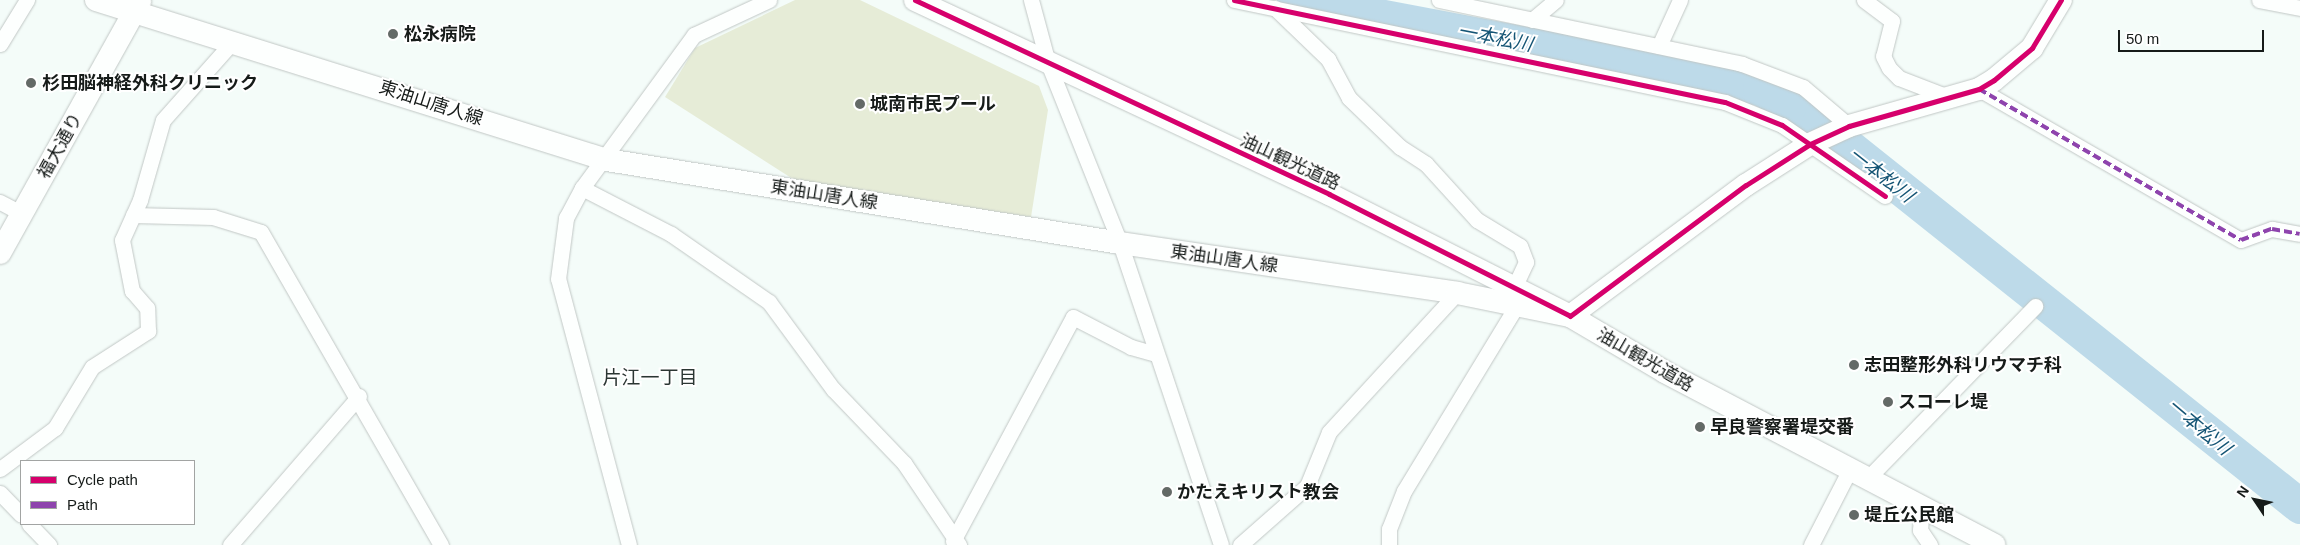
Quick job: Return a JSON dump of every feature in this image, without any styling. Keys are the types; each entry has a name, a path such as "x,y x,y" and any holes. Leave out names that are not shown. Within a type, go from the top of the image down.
{"main road":[{"name":"東油山唐人線","path":"96,0 137,6 234,40 607,160 1120,244 1457,293 1515,297"},
{"name":"油山観光道路","path":"915,0 1329,194 1515,297 1570,316 1665,372 1994,545"},
{"path":"1570,316 1746,185 1813,142 1844,128 1946,96 1979,89 2032,48 2061,0"},
{"name":"福大通り","path":"0,253 137,6"}],"street":[{"path":"0,44 27,0"},
{"path":"629,545 558,279 566,218 582,188 607,160 694,35 769,0"},
{"path":"1032,0 1048,63 1120,244 1155,354 1221,545"},
{"path":"1234,0 1724,102 1782,125 1813,142 1885,196"},
{"path":"1439,0 1476,4 1532,20 1742,64 1803,88 1844,128"},
{"path":"1532,20 1556,0"},
{"path":"1658,46 1680,0"},
{"path":"1864,0 1892,21 1882,56 1889,68 1899,78 1946,96"},
{"path":"2261,0 2300,8"},
{"path":"1275,8 1328,59 1349,98 1375,123 1426,164 1477,220 1520,246 1526,262 1515,297 1404,491 1389,529 1389,545"},
{"path":"0,468 55,428 92,368 148,331 147,308 132,291 122,240 133,215 163,120 234,40"},
{"path":"1979,89 2241,240 2272,229 2300,234"},
{"path":"582,188 671,234 769,302 834,389 904,463 956,543 1073,317 1131,347 1155,354"},
{"path":"0,202 23,214"},
{"path":"133,215 213,217 261,232 359,396 441,545"},
{"path":"1240,545 1307,486 1329,432 1457,293"},
{"path":"1811,545 1859,474 2036,306"},
{"path":"230,545 359,396"},
{"path":"0,493 20,515"},
{"path":"1922,507 1920,530 1930,545"},
{"path":"30,525 49,545"}],"green space":[{"name":"城南市民プール","path":"795,0 860,0 1039,86 1048,110 1031,217 796,181 665,97 695,48"}],"waterway":[{"name":"一本松川","path":"1294,0 1760,88 1819,123 2300,506"}],"marked path":[{"path":"1979,89 2241,240 2272,229 2300,234"}],"cycle path":[{"path":"915,0 1329,194 1570,316 1746,185 1810,144 1849,126 1979,89 1994,80 2032,48 2061,0"},
{"path":"1234,0 1725,102 1782,125 1885,196"}],"place":[{"name":"松永病院","path":"393,34"},
{"name":"杉田脳神経外科クリニック","path":"31,83"},
{"name":"城南市民プール","path":"860,104"},
{"name":"志田整形外科リウマチ科","path":"1854,365"},
{"name":"スコーレ堤","path":"1888,402"},
{"name":"早良警察署堤交番","path":"1700,427"},
{"name":"かたえキリスト教会","path":"1167,492"},
{"name":"堤丘公民館","path":"1854,515"}],"district":[{"name":"片江一丁目","path":"650,378"}]}
